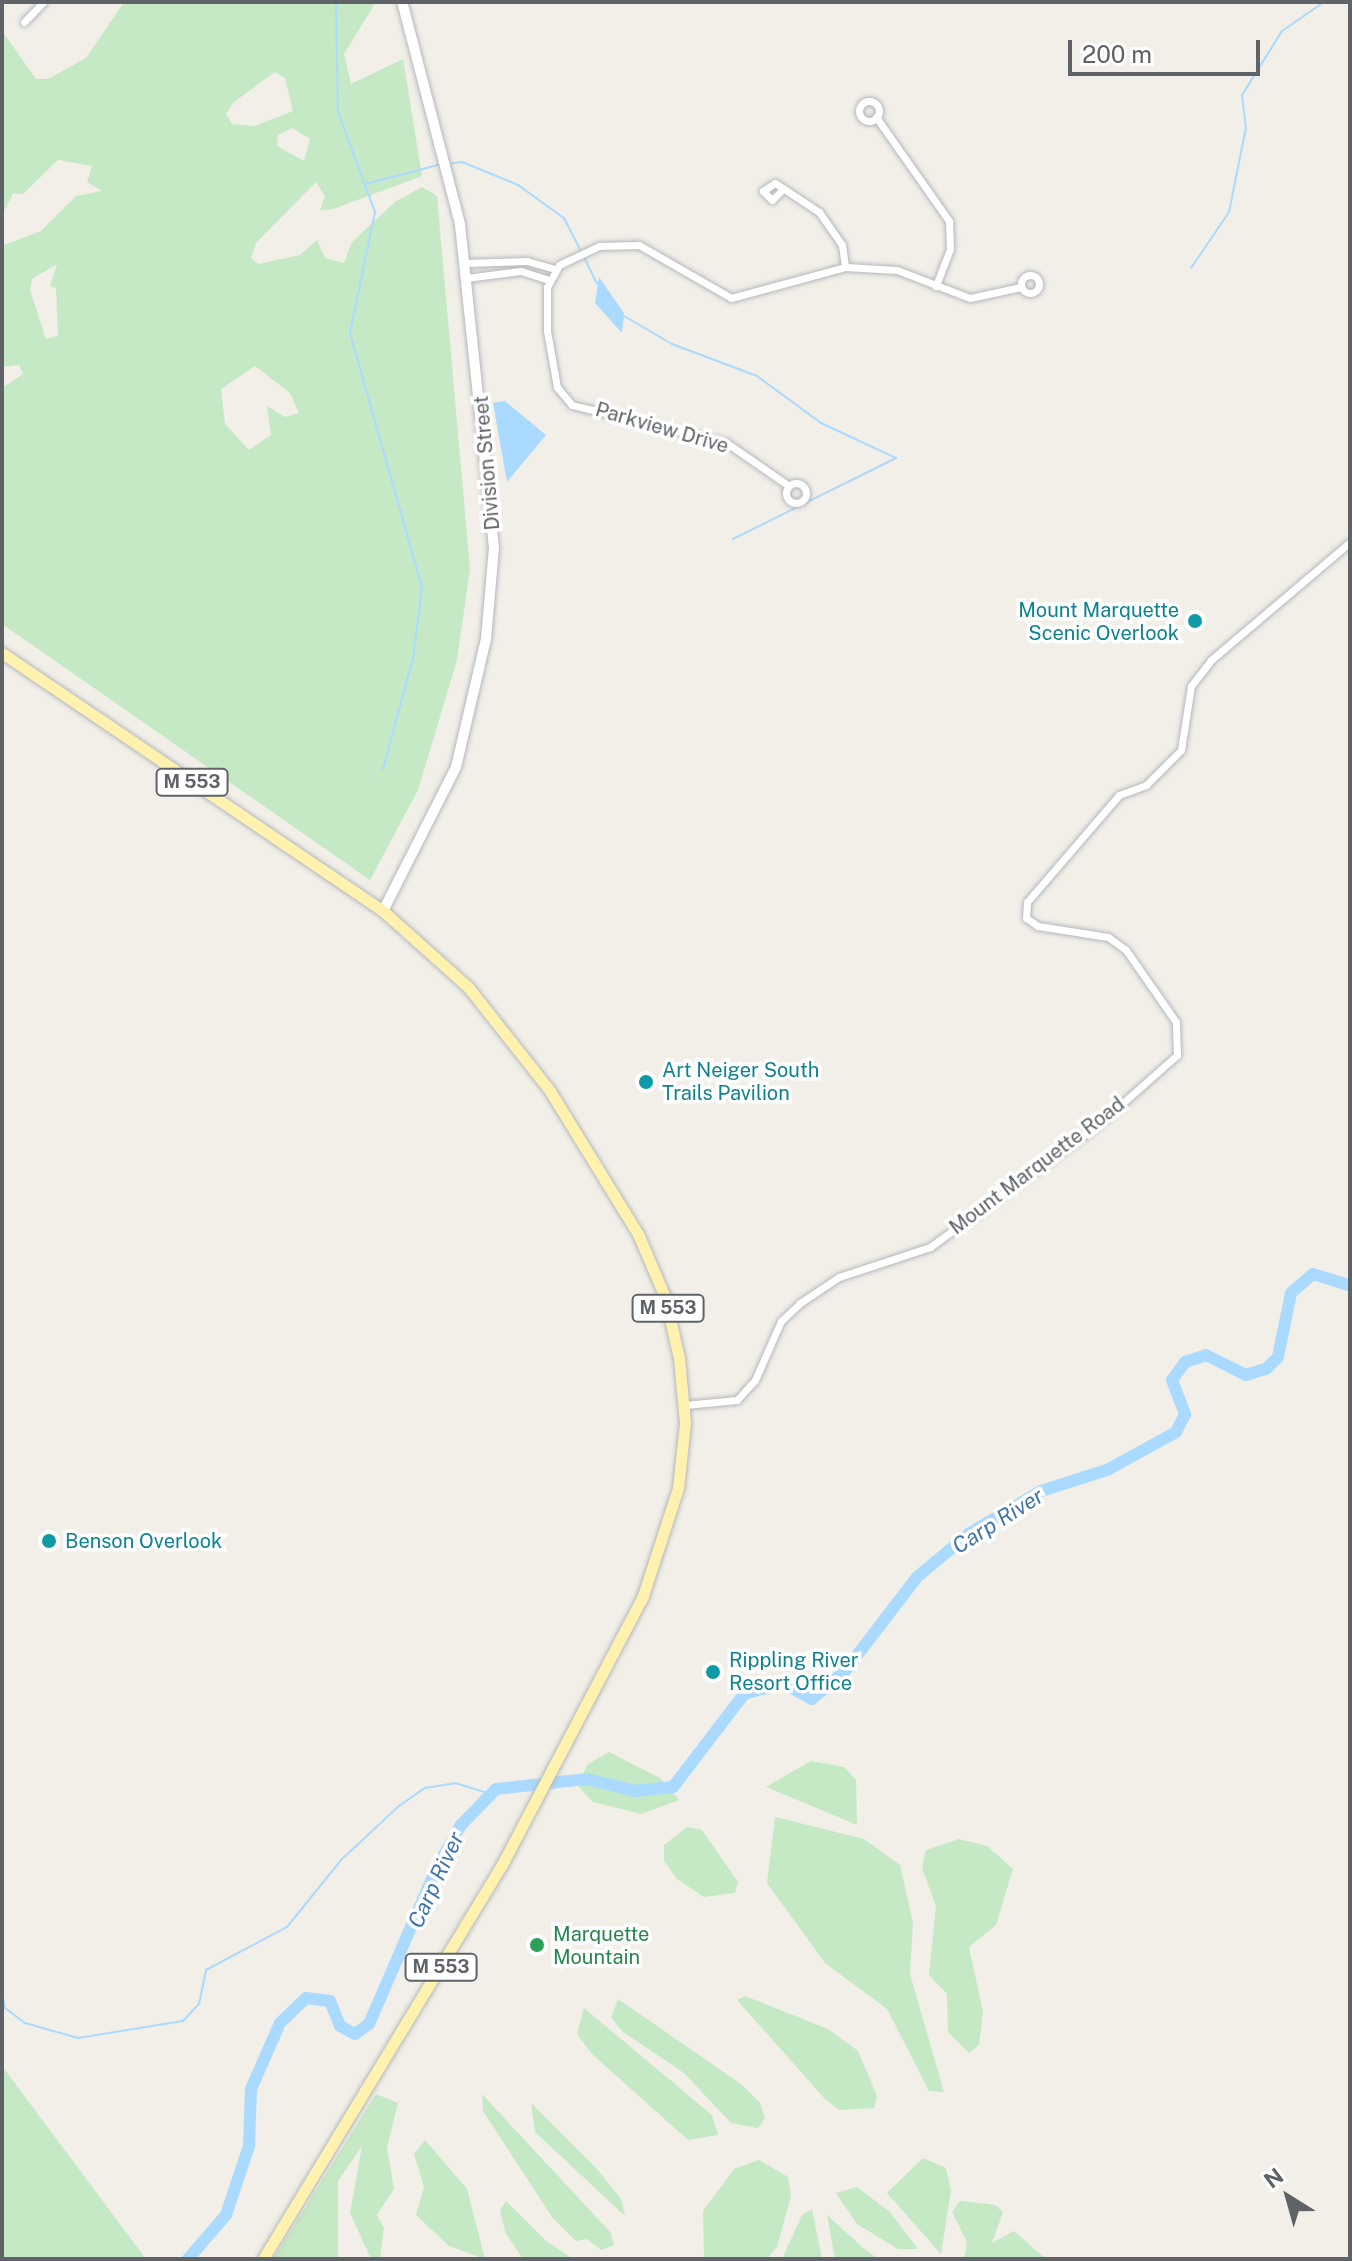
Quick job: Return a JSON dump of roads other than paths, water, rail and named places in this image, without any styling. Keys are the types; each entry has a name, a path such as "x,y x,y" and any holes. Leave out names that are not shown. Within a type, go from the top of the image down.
{"main road":[{"name":"M 553","path":"2,653 383,911 496,1019 619,1202 665,1297 685,1405 678,1488 658,1562 540,1794 263,2259"}],"street":[{"path":"24,22 43,2"},
{"name":"Division Street","path":"383,911 456,767 490,607 493,495 465,263 402,2"},
{"path":"876,117 949,221 950,249 936,286"},
{"path":"780,192 819,212 842,245 845,267"},
{"path":"466,278 521,271 548,280 555,269 599,246 639,245 714,290 750,298 845,267 897,270 970,298 1021,287"},
{"path":"465,263 527,261 555,269"},
{"name":"Parkview Drive","path":"548,280 557,387 572,405 727,443 789,486"},
{"name":"Mount Marquette Road","path":"685,1405 737,1400 791,1311 839,1277 930,1247 1099,1124 1177,1055 1176,1022 1126,950 1108,937 1038,926 1026,918 1027,902 1119,795 1146,785 1181,750 1191,686 1211,660 1350,542"}],"water":[{"path":"599,277 624,313 622,333 595,303"},
{"path":"505,401 546,435 507,482 493,403"}],"waterway":[{"path":"336,2 338,112 375,212 350,333 422,587 413,658 383,769"},
{"path":"1191,268 1229,212 1246,128 1242,95 1282,31 1324,2"},
{"path":"447,164 462,162 518,185 564,218 581,252"},
{"path":"366,184 441,164"},
{"path":"584,257 597,284"},
{"path":"624,316 672,344 757,376 821,423 896,458 733,539"},
{"name":"Carp River","path":"188,2259 226,2215 249,2146 251,2089 280,2023 306,1998 330,2001 340,2026 355,2034 369,2024 437,1867 461,1825 496,1789 587,1779 635,1791 673,1787 744,1694 783,1683 812,1699 845,1671 917,1577 970,1533 1041,1491 1107,1470 1176,1432 1185,1414 1172,1380 1185,1362 1206,1355 1246,1375 1266,1369 1278,1357 1291,1293 1313,1274 1350,1285"},
{"path":"2,1993 5,2008 25,2023 78,2038 183,2021 199,2004 206,1970 287,1927 341,1860 399,1806 425,1788 455,1783 491,1794"}],"place":[{"name":"Mount Marquette Scenic Overlook","path":"1195,621"},
{"name":"Art Neiger South Trails Pavilion","path":"646,1082"},
{"name":"Benson Overlook","path":"49,1541"},
{"name":"Rippling River Resort Office","path":"713,1672"},
{"name":"Marquette Mountain","path":"537,1945"}]}
